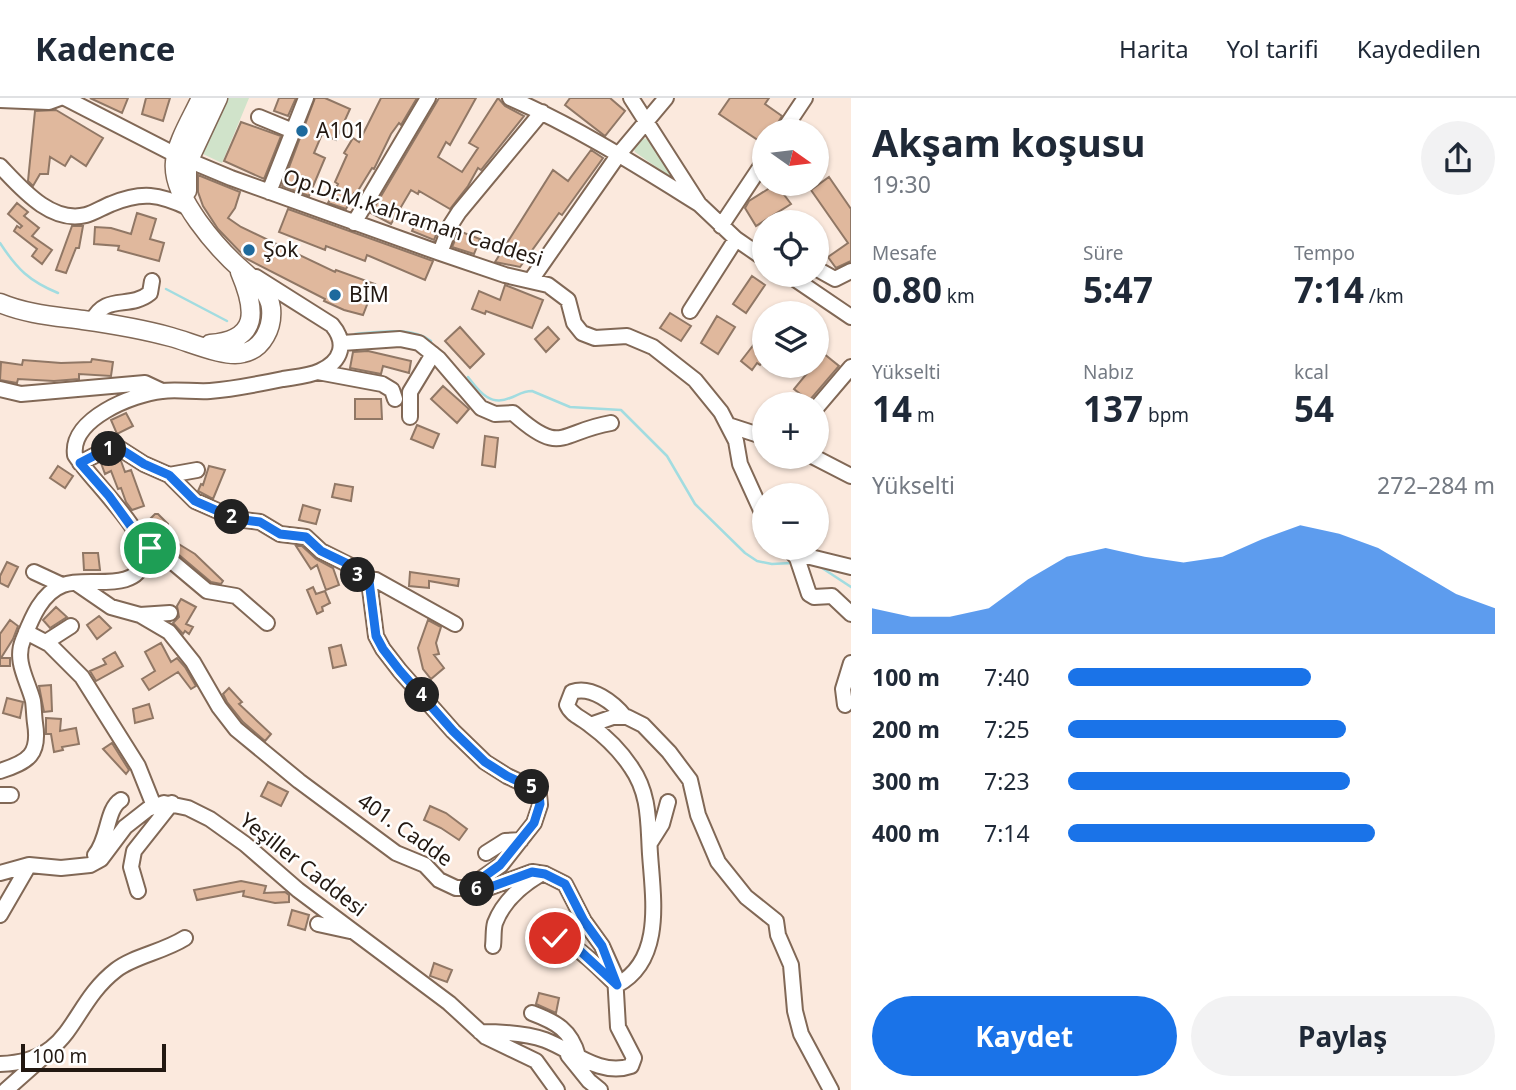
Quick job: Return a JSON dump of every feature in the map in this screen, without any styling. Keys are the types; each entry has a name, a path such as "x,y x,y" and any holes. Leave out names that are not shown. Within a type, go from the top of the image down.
{"main road":[{"path":"0,303 22,312 147,331 222,352 239,354 258,345 268,332 271,311 267,295 237,265 189,208 176,179 201,98"},
{"path":"183,158 218,98"}],"street":[{"path":"0,100 49,102 62,98"},
{"name":"Op.Dr.M.Kahraman Caddesi","path":"62,98 183,158 269,192 505,275 548,285 568,300 574,323 582,333 595,338 636,338 665,355 704,389 736,441 744,475 752,492"},
{"path":"269,192 306,98"},
{"path":"354,223 428,98"},
{"path":"510,98 542,112 619,154 699,204 736,239 752,249"},
{"path":"631,98 699,204"},
{"path":"531,280 619,154 666,98"},
{"path":"791,119 805,98"},
{"path":"440,253 450,226 459,212 542,112"},
{"path":"260,114 295,127"},
{"path":"0,166 34,200 54,211 67,214 87,215 111,203 140,195 163,197 189,208"},
{"path":"721,226 752,180"},
{"path":"690,311 736,239"},
{"path":"237,265 332,325 339,333 342,343 337,356 318,372"},
{"path":"829,276 835,279 851,271"},
{"path":"92,321 99,309 105,305 145,297 150,293 152,281"},
{"path":"811,287 849,312"},
{"path":"0,309 22,312"},
{"path":"342,343 400,339 419,343 433,354 481,408 495,414 513,413 541,435 565,439 611,423"},
{"path":"410,417 410,392 433,354"},
{"path":"829,393 851,367"},
{"path":"0,771 21,762 36,748 38,738 33,702 19,651 45,597 69,584 129,578 145,559 141,540 75,455 77,435 87,423 121,404 162,391 237,388 318,372 382,384 392,390 395,399"},
{"path":"0,389 21,394 145,383 162,391"},
{"path":"728,425 752,433"},
{"path":"80,463 115,447 122,450 169,475 195,501 236,519 260,522 280,534 306,537 321,551 346,563 361,579 376,580 454,624"},
{"path":"829,465 851,476"},
{"path":"169,475 197,470"},
{"path":"144,548 163,554 207,591 236,596 267,623"},
{"path":"796,560 809,594 819,597 828,595 851,614"},
{"path":"812,560 851,567"},
{"name":"401. Cadde","path":"34,572 69,584 111,607 140,615 169,632 193,662 219,707 236,729 284,770 385,842 396,853 425,865 445,884 467,889 499,885 525,873 542,873"},
{"path":"369,581 376,636 400,671 453,731 485,762 535,789 539,795 538,814 521,840 495,870 467,889"},
{"path":"140,615 170,617 153,622"},
{"path":"46,642 71,626"},
{"path":"26,632 46,642 82,677 138,766 154,806"},
{"path":"845,705 843,689 851,663"},
{"path":"617,985 626,980 640,964 649,940 654,907 648,807 639,780 623,756 567,708 568,701 576,690 585,690 618,708 625,717"},
{"path":"590,725 613,717 625,717 643,725 687,775 698,815 718,862 746,897 776,920 778,935 791,965 795,1011 801,1034 831,1090"},
{"path":"84,866 100,849 107,834 113,808 121,800"},
{"path":"649,844 662,824 668,802"},
{"path":"0,873 29,865 61,868 90,865 101,859 125,827 154,806 172,803"},
{"path":"138,891 131,867 134,851 172,803"},
{"name":"Yeşiller Caddesi","path":"172,803 210,819 245,844 298,890 449,1003 493,1042 528,1055 536,1061 557,1090"},
{"path":"486,853 505,841 521,840"},
{"path":"0,915 29,865"},
{"path":"481,1032 530,1037 611,1069 631,1066 634,1058 618,1027 617,985 602,946 584,921 565,884 542,873 522,887 494,926 493,946"},
{"path":"318,924 355,932"},
{"path":"6,1090 61,1040 89,999 115,971 185,938"},
{"path":"547,940 555,938 578,949 617,985"},
{"path":"532,1013 558,1023 566,1030 578,1056"},
{"path":"562,1048 589,1081 600,1090"},
{"path":"0,1064 21,1062 45,1055"}],"green space":[{"path":"228,98 249,98 222,163 203,154"},
{"path":"643,138 647,139 673,179 635,152 634,149"}],"building":[{"path":"90,98 128,98 122,113"},
{"path":"146,98 170,98 163,121 142,114"},
{"path":"279,98 296,98 288,116 274,111"},
{"path":"315,98 325,98 350,109 336,140 322,134 314,153 325,158 309,196 282,186"},
{"path":"381,98 417,98 401,125 399,123 391,134 374,169 372,168 356,194 354,193 346,209 328,203 338,184 335,182 347,155 344,153 353,138 359,142"},
{"path":"439,98 476,98 450,145 446,142 438,157 462,172 478,148 469,143 498,98 505,106 524,116 481,170 478,168 450,209 419,191 418,194 411,190 391,224 371,213"},
{"path":"570,98 610,98 625,111 605,136 565,105"},
{"path":"730,98 769,98 765,104 782,116 780,119 752,119 752,136 719,114"},
{"path":"56,110 103,138 86,166 71,156 65,166 50,157 48,174 40,174 33,186 28,181 35,111"},
{"path":"241,122 281,136 264,179 224,161"},
{"path":"591,150 603,158 520,267 495,262 553,170 568,181"},
{"path":"198,175 240,192 235,208 228,218 241,227 335,272 336,270 375,284 363,315 324,301 325,299 247,259 218,229 203,206 198,192"},
{"path":"830,178 851,209 851,261 836,268 829,256 848,243 829,216 829,210 825,210 815,196 830,196"},
{"path":"757,196 785,196 791,204 781,210 752,210 752,219 745,208 749,201"},
{"path":"17,203 28,212 24,216 39,228 32,236 52,250 42,264 32,256 37,249 14,231 17,226 22,226 8,214"},
{"path":"288,209 433,261 425,280 367,255 365,261 326,246 325,250 279,232"},
{"path":"137,213 156,219 150,239 164,243 159,261 118,250 119,246 94,244 95,227 131,234"},
{"path":"417,219 439,228 434,240 412,231"},
{"path":"72,226 83,226 79,248 76,248 66,273 56,270"},
{"path":"459,231 480,239 474,254 452,247"},
{"path":"752,276 752,287 764,287 746,313 733,304"},
{"path":"505,285 543,300 532,328 486,311 485,314 472,309 479,291 500,300"},
{"path":"670,313 691,326 681,341 660,328"},
{"path":"717,316 735,327 718,354 701,343"},
{"path":"460,327 484,354 470,368 445,341"},
{"path":"548,327 559,339 546,352 535,339"},
{"path":"752,347 752,370 741,361"},
{"path":"368,351 411,361 409,373 383,366 381,374 350,368 353,352"},
{"path":"829,358 839,366 829,378"},
{"path":"92,359 113,362 111,376 79,374 79,379 18,379 17,383 0,380 1,362 22,365 23,360 61,363 91,362"},
{"path":"803,378 829,378 817,392 798,392 794,389"},
{"path":"443,386 469,409 457,423 431,399"},
{"path":"355,399 381,399 382,419 355,419"},
{"path":"126,413 133,426 117,434 111,420"},
{"path":"417,425 439,434 433,448 411,439"},
{"path":"485,436 498,438 495,467 482,465"},
{"path":"110,458 121,461 125,472 131,470 144,506 132,510 121,488 118,489 111,471 105,474 101,463"},
{"path":"58,466 73,476 65,488 50,478"},
{"path":"209,466 225,470 213,499 198,491 201,484 203,485"},
{"path":"335,484 353,487 351,501 332,497"},
{"path":"303,505 320,510 316,524 299,520"},
{"path":"155,514 168,524 158,536 148,521"},
{"path":"177,543 195,554 223,581 221,584 211,582 172,549"},
{"path":"296,546 302,546 316,559 333,568 339,585 326,590 317,565 311,569"},
{"path":"83,553 98,553 100,570 84,570"},
{"path":"7,562 18,567 8,587 0,583 0,576"},
{"path":"410,572 459,579 458,586 429,581 429,588 409,586"},
{"path":"313,587 316,594 325,591 330,603 322,607 323,611 317,614 307,590"},
{"path":"181,599 196,607 186,624 193,627 189,634 185,631 183,634 173,623 179,617 177,606"},
{"path":"56,607 67,617 50,628 43,620"},
{"path":"99,616 111,628 97,639 87,625"},
{"path":"10,620 18,626 1,658 10,658 10,666 0,666 0,634"},
{"path":"428,620 441,627 436,643 439,654 434,655 444,668 431,679 423,669 418,648"},
{"path":"161,643 171,662 177,658 196,686 191,689 178,672 149,690 142,679 155,671 145,652"},
{"path":"341,645 346,665 333,668 329,648"},
{"path":"115,652 123,666 96,681 90,671 106,664 103,659"},
{"path":"51,685 52,711 44,712 39,686"},
{"path":"229,688 242,702 239,704 271,734 265,741 243,722 227,702 223,694"},
{"path":"7,698 23,702 20,718 3,713"},
{"path":"149,704 153,718 135,723 133,709"},
{"path":"46,718 61,719 60,731 76,728 79,744 62,747 63,750 54,752 51,734 46,734"},
{"path":"112,743 129,770 126,774 103,749"},
{"path":"268,782 288,792 281,806 261,796"},
{"path":"430,806 446,813 467,829 459,840 424,820"},
{"path":"241,881 266,886 264,893 285,892 289,895 289,902 275,903 243,896 244,891 197,900 194,890"},
{"path":"292,910 309,915 305,930 288,925"},
{"path":"434,963 452,970 447,982 430,976"},
{"path":"539,993 559,998 556,1013 536,1004"}],"waterway":[{"path":"0,243 24,273 58,293"},
{"path":"166,289 227,321"},
{"path":"355,334 404,332 414,333 431,341"},
{"path":"468,377 491,399 503,400 532,391 570,407 621,410 667,456 695,504 745,553 757,561 772,564 792,563"},
{"path":"819,566 851,587"}],"place":[{"name":"A101","path":"302,131"},
{"name":"Şok","path":"249,250"},
{"name":"BİM","path":"335,295"}],"route":[{"path":"150,548 144,548 109,496 80,463 107,449 119,448 144,464 169,475 195,501 236,519 260,522 280,534 306,537 327,555 349,565 361,579 369,581 378,642 400,671 453,731 485,762 535,789 539,795 540,804 534,823 495,870 467,889 488,888 532,872 545,874 565,884 584,921 602,946 617,985 578,949 555,938"}]}
